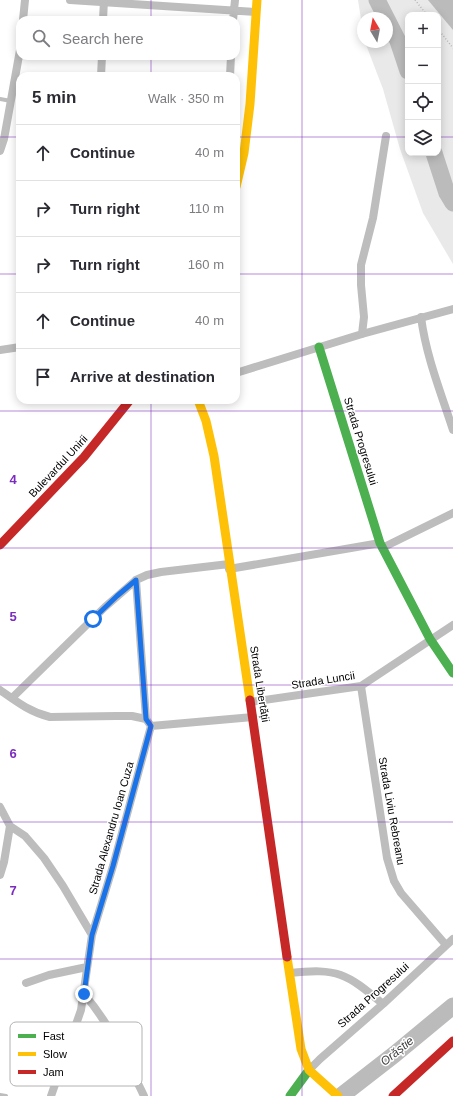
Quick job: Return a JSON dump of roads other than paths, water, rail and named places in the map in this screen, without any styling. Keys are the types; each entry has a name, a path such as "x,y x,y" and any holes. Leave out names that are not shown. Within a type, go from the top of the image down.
{"street":[{"path":"23,16 25,0"},
{"path":"70,0 256,12"},
{"path":"233,16 235,0"},
{"path":"240,170 244,153 250,104 257,0"},
{"path":"103,16 104,1"},
{"path":"16,72 18,60"},
{"path":"101,72 102,60"},
{"path":"230,72 231,60"},
{"path":"0,151 4,139 16,73"},
{"path":"362,334 364,317 360,280 361,266 374,218 386,136"},
{"path":"240,372 362,334 453,309"},
{"path":"421,317 432,368 453,430"},
{"name":"Strada Progresului","path":"319,347 381,545 430,639 453,673"},
{"path":"0,350 16,348"},
{"name":"Bulevardul Unirii","path":"0,545 78,464 114,422 127,404"},
{"name":"Strada Libertății","path":"200,404 210,438 253,717 301,1049 311,1072"},
{"path":"12,698 105,607 136,580 161,572 229,566 381,545 453,513"},
{"path":"136,580 146,719 151,726 253,717"},
{"name":"Strada Luncii","path":"250,702 361,686 453,625"},
{"name":"Strada Liviu Rebreanu","path":"361,686 390,870 401,893 446,946"},
{"path":"0,690 26,708 50,717 132,716 146,719"},
{"name":"Strada Alexandru Ioan Cuza","path":"77,1022 84,994 92,935 111,873 151,726"},
{"path":"0,807 10,826 25,836 44,858 63,886 92,935"},
{"path":"0,875 4,862 10,826"},
{"name":"Strada Progresului","path":"311,1072 320,1059 453,939"},
{"path":"26,983 87,967"},
{"path":"290,973 327,971 342,975 360,985 382,1004"},
{"path":"84,994 104,1022"},
{"path":"393,1096 453,1041"},
{"path":"290,1096 311,1072 338,1096"},
{"name":"Strada Alexandru Ioan Cuza","path":"51,1096 54,1086"},
{"path":"139,1086 144,1096"}],"lane":[{"path":"0,99 11,101"},
{"path":"0,1095 6,1096"}],"waterway":[{"name":"Orăștie","path":"377,0 398,41 405,62"},
{"name":"Orăștie","path":"435,156 447,193 453,203"},
{"name":"Orăștie","path":"341,1096 453,1006"}]}
